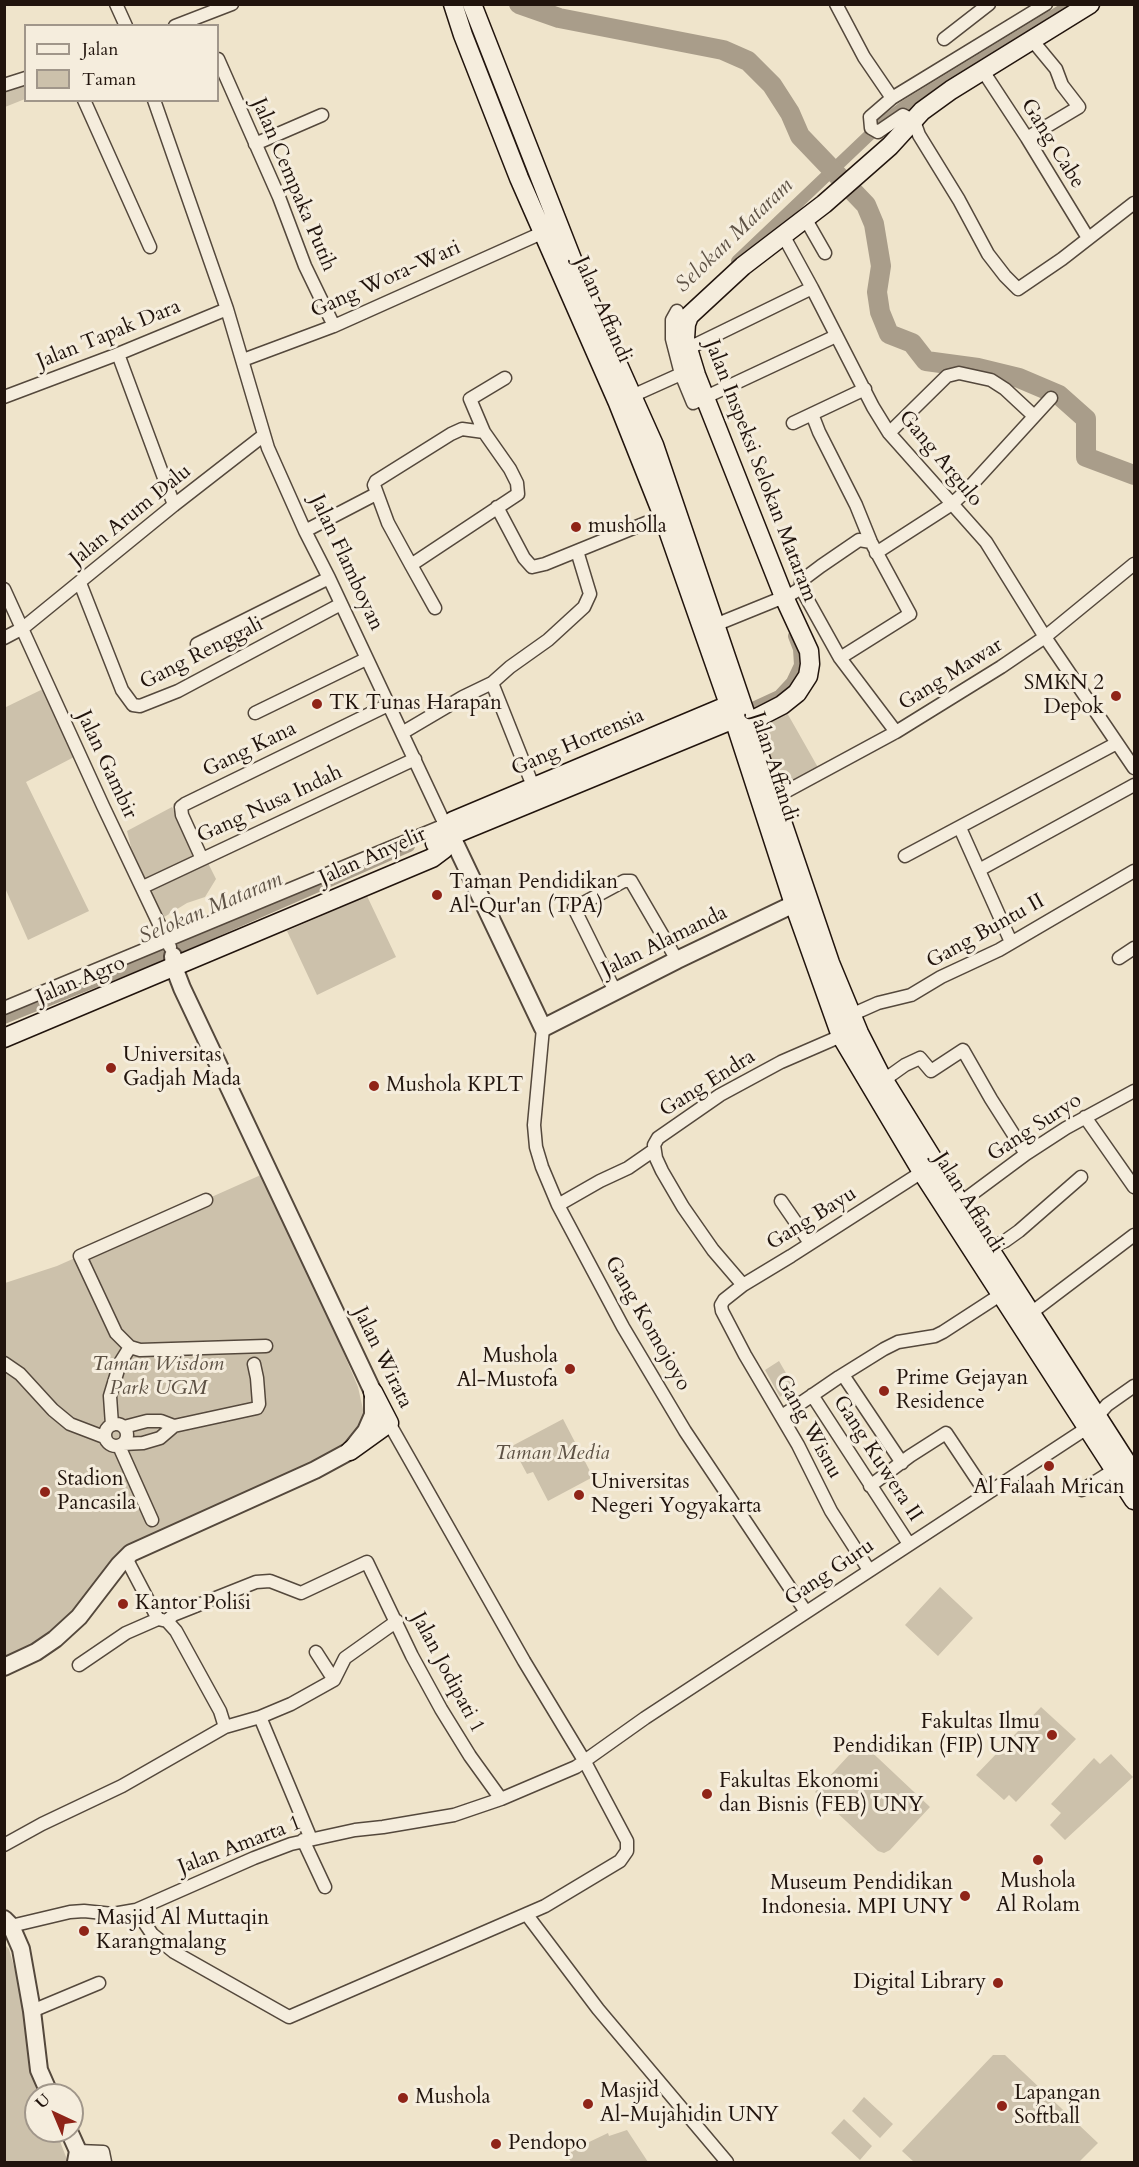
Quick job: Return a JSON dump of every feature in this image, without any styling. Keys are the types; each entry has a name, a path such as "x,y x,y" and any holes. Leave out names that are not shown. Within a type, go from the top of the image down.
{"main road":[{"name":"Jalan Affandi","path":"453,4 519,178 583,326 625,400 654,445 715,625 841,1036 877,1079 1031,1313 1092,1422 1114,1470 1134,1500"},
{"name":"Jalan Affandi","path":"472,4 581,282 625,400 663,516 774,798 801,902 830,963 877,1079 922,1172 1000,1295 1092,1422 1134,1474"},
{"name":"Jalan Inspeksi Selokan Mataram","path":"740,712 790,699 797,693 808,676 809,651 781,598 701,400 685,339 686,324 692,312 743,266 824,204 890,146 922,111 951,90 1090,4"},
{"name":"Gang Hortensia","path":"448,829 453,821 533,786 740,712"},
{"name":"Gang Hortensia","path":"448,829 740,712"},
{"name":"Jalan Anyelir","path":"171,952 432,858 444,849 448,829"},
{"name":"Jalan Agro","path":"4,1026 171,952"},
{"name":"Jalan Agro","path":"4,1038 171,952"},
{"name":"Jalan Wirata","path":"373,1392 389,1423"},
{"path":"351,1450 389,1423"}],"street":[{"path":"116,4 125,24"},
{"path":"201,22 232,4"},
{"path":"944,39 989,4"},
{"path":"1046,4 892,98 870,117 873,130 882,131 903,116 914,121 988,254 1018,289 1046,271 1134,203"},
{"path":"840,6 864,57 892,98"},
{"path":"1027,138 1079,107 1062,85 1056,69 1032,40"},
{"name":"Jalan Cempaka Putih","path":"219,61 279,197 305,266 334,326"},
{"name":"Gang Cabe","path":"982,71 1089,238"},
{"path":"4,85 24,79"},
{"path":"85,102 150,247"},
{"name":"Jalan Flamboyan","path":"155,102 227,309 264,435 305,531 543,1028"},
{"path":"255,144 322,115"},
{"path":"806,218 825,253"},
{"name":"Gang Wora-Wari","path":"243,360 334,326 544,232"},
{"name":"Gang Argulo","path":"783,235 890,433 986,542 1045,637 1134,768"},
{"path":"687,349 812,288"},
{"name":"Jalan Tapak Dara","path":"4,397 118,354 227,309"},
{"path":"677,311 672,320 671,330 681,374 701,400 836,336"},
{"path":"118,354 174,505"},
{"path":"890,433 947,376 959,373 991,380 1005,389 1034,416"},
{"path":"625,400 681,374"},
{"path":"411,565 518,494 518,487 510,469 484,432 470,399 505,378"},
{"path":"793,423 865,389"},
{"path":"874,547 952,504 1051,398"},
{"path":"812,414 874,547 910,614 840,658"},
{"path":"435,608 388,523 374,485 375,482 451,434 462,429 484,432"},
{"name":"Jalan Arum Dalu","path":"4,638 23,628 264,435"},
{"path":"305,531 376,494"},
{"path":"497,507 524,558 532,567 545,564 663,516"},
{"path":"874,547 859,540 801,581 801,588 840,658 896,732"},
{"path":"402,733 463,697 492,683 548,640 585,607 590,594 577,551"},
{"name":"Gang Mawar","path":"774,798 896,732 1001,667 1045,637 1134,564"},
{"path":"197,644 329,578"},
{"name":"Gang Renggali","path":"80,583 122,690 133,705 140,706 178,691 341,604"},
{"path":"715,625 801,588"},
{"name":"Jalan Gambir","path":"4,589 171,952"},
{"path":"255,713 366,659"},
{"path":"492,683 533,786"},
{"name":"Gang Kana","path":"202,859 180,811 185,804 388,705"},
{"path":"905,856 1118,743"},
{"name":"Gang Nusa Indah","path":"142,887 415,759"},
{"path":"979,870 1134,785"},
{"path":"960,828 1011,942"},
{"path":"4,1008 171,952 448,829"},
{"name":"Gang Buntu II","path":"851,1015 878,1003 911,995 941,977 999,950 1134,871"},
{"path":"615,991 574,908 624,881 631,881 677,960"},
{"name":"Jalan Alamanda","path":"543,1028 677,960 801,902"},
{"path":"1119,958 1134,948"},
{"name":"Jalan Wirata","path":"171,952 182,988 373,1392"},
{"name":"Gang Komojoyo","path":"543,1028 534,1125 536,1147 558,1205 623,1327 685,1431 806,1612"},
{"name":"Gang Endra","path":"742,1285 696,1227 662,1171 654,1144 658,1138 720,1095 781,1062 841,1036"},
{"path":"877,1079 920,1059 932,1071 963,1050 1026,1154"},
{"name":"Gang Suryo","path":"960,1203 1026,1154 1085,1117 1134,1091"},
{"path":"1085,1117 1134,1187"},
{"path":"558,1205 628,1168 654,1150"},
{"name":"Gang Bayu","path":"724,1300 742,1285 922,1172"},
{"path":"989,1248 1019,1231 1081,1177"},
{"path":"206,1200 80,1256 116,1333 130,1347 141,1350 266,1346"},
{"path":"781,1201 810,1243"},
{"path":"1031,1313 1134,1235"},
{"path":"782,1416 884,1349 898,1342 935,1336 1000,1295"},
{"name":"Gang Wisnu","path":"724,1300 721,1305 722,1311 782,1416 831,1511 869,1570"},
{"path":"121,1445 127,1437 118,1426 110,1396 120,1363 130,1347"},
{"path":"4,1363 20,1374 53,1410 70,1424 104,1437 111,1446 143,1443 160,1438 174,1426 257,1408 259,1404 254,1364"},
{"path":"843,1375 902,1463"},
{"name":"Gang Guru","path":"585,1762 637,1724 1092,1422 1107,1405 1134,1386"},
{"path":"4,1667 36,1652 55,1639 79,1617 131,1553 315,1470 351,1450 366,1431 372,1415 373,1392"},
{"name":"Gang Kuwera II","path":"812,1395 909,1544"},
{"path":"104,1437 106,1429 147,1421 161,1421 174,1426"},
{"name":"Jalan Wirata","path":"389,1423 524,1661 585,1762 627,1841 627,1851 620,1861 527,1915"},
{"path":"870,1486 946,1433 986,1493"},
{"path":"121,1445 152,1520"},
{"path":"1082,1490 1114,1470"},
{"path":"126,1558 163,1620 173,1626 220,1711 225,1727"},
{"name":"Jalan Jodipati 1","path":"163,1620 264,1580 296,1592 308,1592 365,1561 369,1564 412,1656 441,1709 470,1756 501,1799"},
{"path":"78,1665 126,1633 163,1620"},
{"path":"4,1845 122,1786 225,1727 260,1717 291,1704 334,1680 345,1658 397,1621"},
{"path":"316,1652 334,1680"},
{"path":"260,1717 325,1887"},
{"name":"Jalan Amarta 1","path":"8,1923 70,1912 113,1914 136,1910 254,1858 307,1840 355,1830 427,1821 454,1815 501,1799 585,1762"},
{"path":"136,1910 152,1934 174,1952 289,2017 527,1915 592,2001 727,2163"},
{"path":"8,1923 21,1949 39,2070 45,2083"},
{"path":"32,2011 99,1983"},
{"path":"74,2143 81,2159 105,2159"}],"green space":[{"path":"24,83 24,99 5,107 4,91"},
{"path":"45,688 76,756 26,782 89,911 28,940 5,888 4,708"},
{"path":"782,704 820,771 781,791 753,714"},
{"path":"172,807 197,856 140,883 127,831"},
{"path":"208,863 216,879 205,897 187,903 161,919 149,890"},
{"path":"367,896 396,957 317,995 287,931"},
{"name":"Taman Wisdom Park UGM","path":"263,1174 358,1387 366,1423 350,1443 98,1581 64,1620 32,1644 5,1658 5,1283 57,1266"},
{"path":"779,1361 794,1387 780,1397 765,1370"},
{"name":"Taman Media","path":"563,1419 593,1477 548,1501 533,1472 527,1474 512,1446"},
{"path":"940,1587 973,1618 938,1656 905,1625"},
{"path":"1041,1707 1076,1739 1016,1802 1009,1795 1004,1800 976,1775"},
{"path":"861,1742 930,1807 890,1850 884,1853 878,1851 815,1792"},
{"path":"1111,1754 1133,1777 1065,1840 1050,1825 1061,1813 1051,1804 1094,1758 1100,1764"},
{"path":"4,1944 9,1949 23,1999 36,2083 24,2083 24,2143 61,2143 68,2162 5,2162"},
{"name":"Lapangan Softball","path":"993,2055 1005,2055 1098,2143 1079,2162 914,2162 902,2151"},
{"path":"864,2097 893,2124 880,2138 852,2111"},
{"path":"844,2119 872,2146 860,2160 831,2133"},
{"path":"627,2130 648,2162 571,2162 566,2153 608,2133 609,2136"}],"waterway":[{"path":"519,4 559,18 723,50 748,61 772,85 790,113 800,136 866,205 874,224 881,266 877,292 880,312 889,334 912,343 926,361 978,368 1019,378 1059,395 1086,419 1086,457 1134,475"},
{"name":"Selokan Mataram","path":"737,261 881,124 905,106 1072,4"},
{"name":"Selokan Mataram","path":"738,712 779,696 792,682 800,665 799,649 794,636"},
{"name":"Selokan Mataram","path":"4,1018 161,955 409,846"}],"place":[{"name":"musholla","path":"576,527"},
{"name":"SMKN 2 Depok","path":"1116,696"},
{"name":"TK Tunas Harapan","path":"317,704"},
{"name":"Taman Pendidikan Al-Qur'an (TPA)","path":"437,895"},
{"name":"Universitas Gadjah Mada","path":"111,1068"},
{"name":"Mushola KPLT","path":"374,1086"},
{"name":"Mushola Al-Mustofa","path":"570,1369"},
{"name":"Prime Gejayan Residence","path":"884,1391"},
{"name":"Al Falaah Mrican","path":"1049,1466"},
{"name":"Stadion Pancasila","path":"45,1492"},
{"name":"Universitas Negeri Yogyakarta","path":"579,1495"},
{"name":"Kantor Polisi","path":"123,1604"},
{"name":"Fakultas Ilmu Pendidikan (FIP) UNY","path":"1052,1735"},
{"name":"Fakultas Ekonomi dan Bisnis (FEB) UNY","path":"707,1794"},
{"name":"Mushola Al Rolam","path":"1038,1860"},
{"name":"Museum Pendidikan Indonesia. MPI UNY","path":"965,1896"},
{"name":"Masjid Al Muttaqin Karangmalang","path":"84,1931"},
{"name":"Digital Library","path":"998,1983"},
{"name":"Mushola","path":"403,2098"},
{"name":"Masjid Al-Mujahidin UNY","path":"588,2104"},
{"name":"Lapangan Softball","path":"1002,2106"},
{"name":"Pendopo","path":"496,2144"}]}
